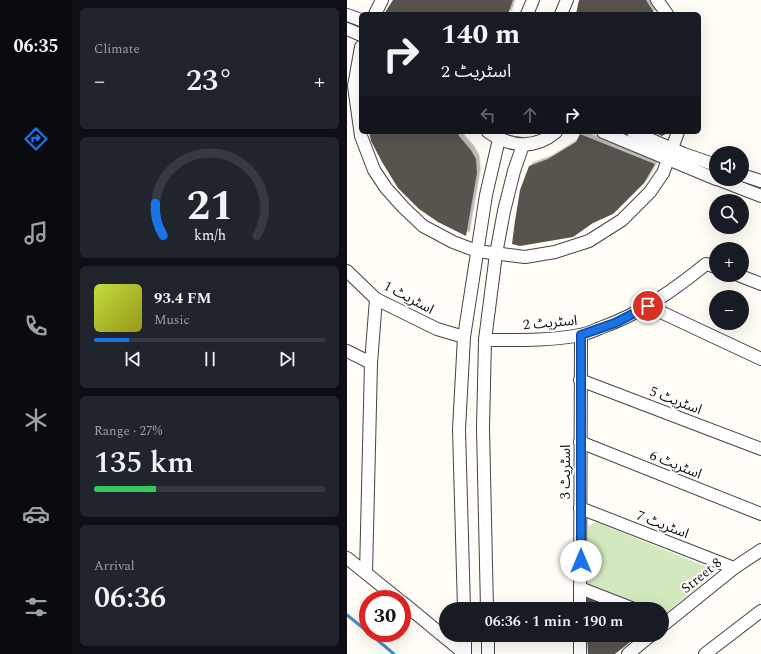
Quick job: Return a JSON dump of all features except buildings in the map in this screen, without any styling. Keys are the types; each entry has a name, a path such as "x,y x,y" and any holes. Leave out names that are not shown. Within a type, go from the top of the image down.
{"street":[{"path":"376,12 382,0"},
{"path":"528,12 533,0"},
{"path":"562,12 567,0"},
{"path":"657,0 666,12"},
{"path":"347,15 359,19"},
{"path":"347,29 359,34"},
{"path":"359,56 353,86 359,124"},
{"path":"361,134 374,170 386,188 423,226 453,242 477,251 525,257 555,252 589,241 622,220 650,192 663,173 677,134"},
{"path":"491,134 499,139 523,145 537,143 553,134"},
{"path":"609,134 670,154 709,164"},
{"path":"636,134 709,175"},
{"path":"464,602 459,429 464,337 486,195 499,139"},
{"path":"487,602 483,428 485,340 496,254 504,211 514,171 523,145"},
{"path":"749,177 761,181"},
{"path":"735,186 761,196"},
{"name":"اسٹریٹ 2","path":"485,340 547,339 581,335 615,323 648,306 706,264 709,265"},
{"name":"اسٹریٹ 1","path":"347,271 376,299 437,329 464,337"},
{"path":"749,280 761,284"},
{"path":"366,573 371,363 376,299"},
{"path":"648,306 761,359"},
{"name":"اسٹریٹ 3","path":"581,335 581,602"},
{"path":"347,351 371,363"},
{"name":"اسٹریٹ 5","path":"581,380 761,449"},
{"name":"اسٹریٹ 6","path":"581,442 761,514"},
{"name":"اسٹریٹ 7","path":"581,508 734,568"},
{"name":"Street 8","path":"669,619 734,568 761,550"},
{"path":"347,558 387,590"},
{"path":"581,588 616,602"},
{"path":"411,609 465,654"},
{"path":"705,654 761,611"},
{"path":"465,642 465,654"},
{"path":"487,642 488,654"},
{"path":"581,642 581,654"},
{"path":"628,654 643,642"}],"green space":[{"path":"596,522 707,567 713,574 669,611 669,602 601,602 586,596 588,526"}],"waterway":[{"path":"347,615 359,625"},
{"path":"380,642 394,654"}],"route":[{"path":"581,561 581,335 615,323 648,306"}]}
